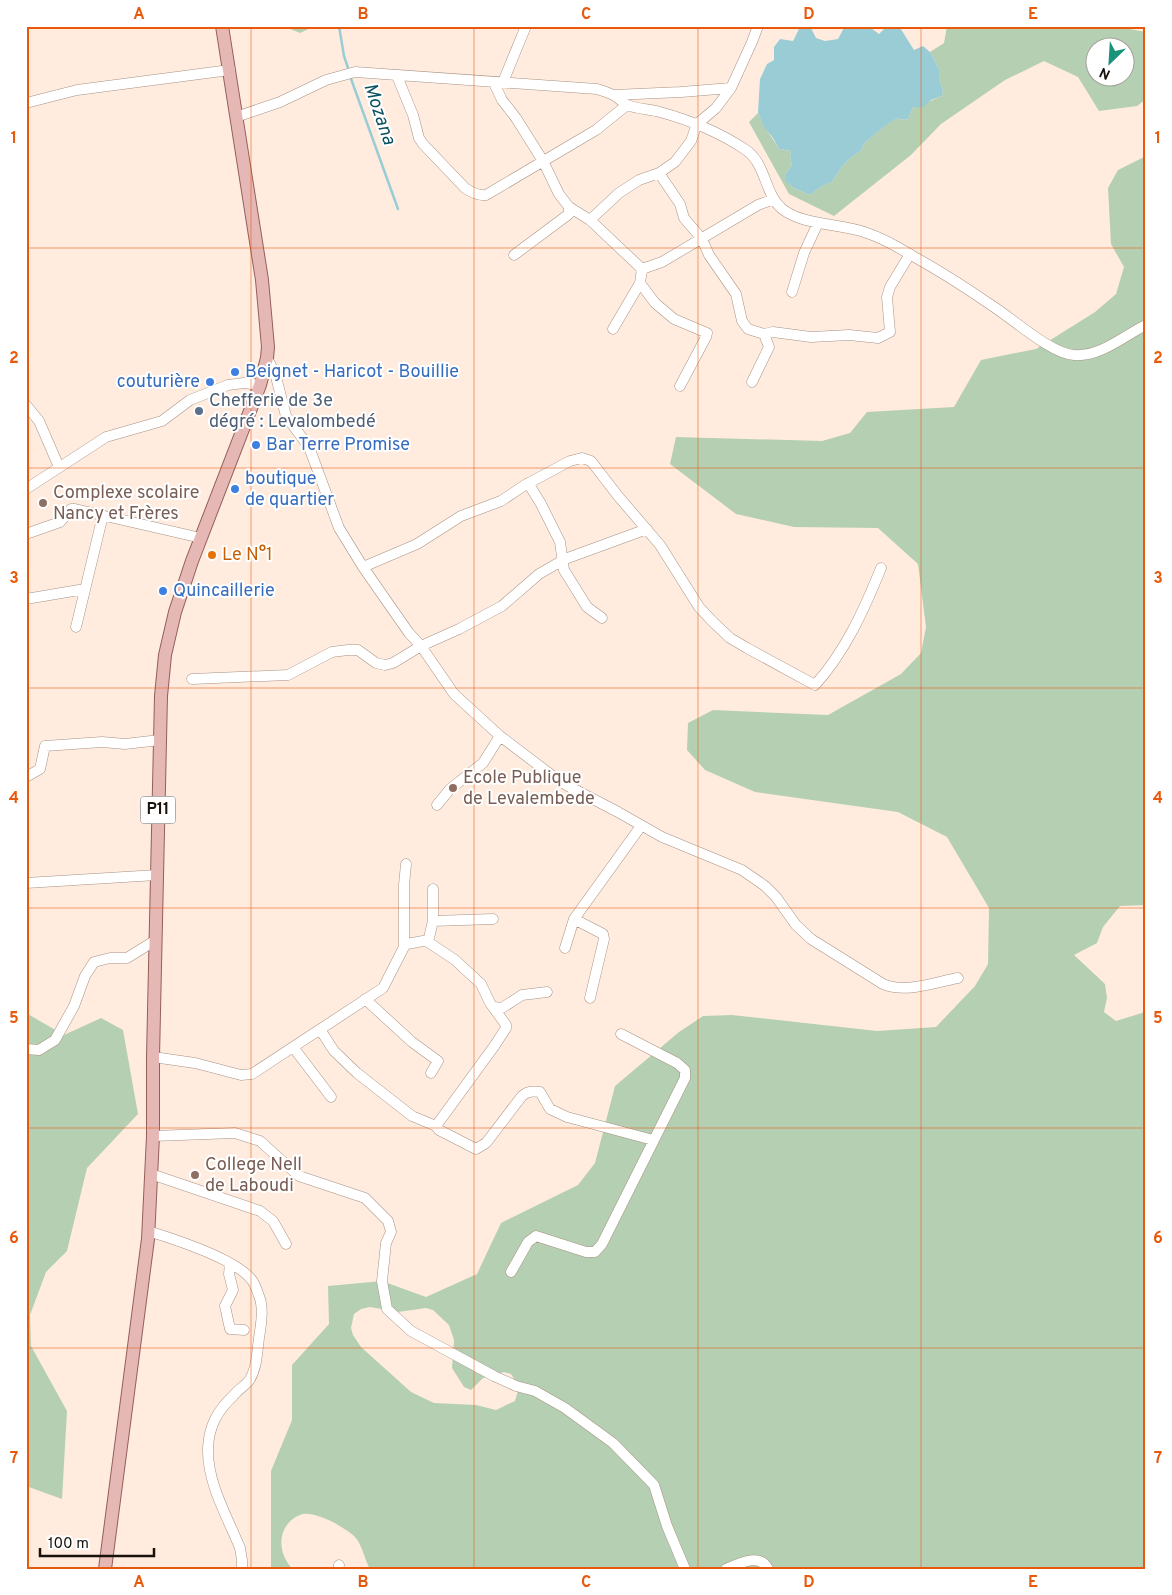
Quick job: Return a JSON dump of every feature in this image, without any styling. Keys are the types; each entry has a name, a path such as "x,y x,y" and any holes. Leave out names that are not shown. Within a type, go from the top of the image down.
{"main road":[{"name":"P11","path":"105,1569 148,1231 153,1136 161,696 165,656 175,612 201,538 260,385 267,358 268,332 262,280 222,26"}],"street":[{"path":"526,26 498,83 502,100 516,118 543,161 559,194 569,207 590,220 642,269"},
{"path":"590,220 619,193 639,180 659,173 674,162 691,140 696,124 716,108 731,88 758,26"},
{"path":"26,103 77,90 230,70"},
{"path":"236,117 280,102 341,74 355,72 597,89 614,95 627,105 662,112 696,124 727,139 753,156 774,199 782,208 796,217 818,223 839,225 868,233 910,254 991,304 1061,352 1074,355 1097,352 1112,346 1126,334 1146,325"},
{"path":"397,76 423,144 465,188 472,193 486,195 596,130 610,121 627,105"},
{"path":"614,95 731,88"},
{"path":"659,173 680,204 684,218 702,239 709,254 736,294 742,321 748,329 764,334 773,332 811,337 849,335 878,338 890,332 887,297 898,272 910,254"},
{"path":"642,269 662,262 758,205 774,199"},
{"path":"514,255 565,218 569,214 569,207"},
{"path":"792,292 804,253 818,223"},
{"path":"613,329 640,283 642,269"},
{"path":"640,283 655,303 674,319 707,334 680,386"},
{"path":"752,382 769,347 764,334"},
{"path":"267,358 275,373 286,416 309,447 339,528 363,567 409,634 421,646 454,694 500,736 554,777 662,838 742,870 765,886 796,925 811,939 883,984 893,988 905,988 958,978"},
{"path":"26,489 106,437 162,421 198,396 228,385 244,383 260,385"},
{"path":"26,405 39,421 59,467"},
{"path":"363,567 417,544 461,516 500,501 570,461 582,458 587,459 660,544 699,607 718,627 730,638 815,685 826,673 854,630 880,568"},
{"path":"528,484 541,504 560,542 564,570 587,607 602,618"},
{"path":"26,534 60,522 71,509 201,538"},
{"path":"76,627 103,515"},
{"path":"192,679 288,675 332,652 348,650 358,650 376,663 385,665 393,663 421,646 459,629 502,606 538,574 562,561 647,529"},
{"path":"26,599 85,589"},
{"path":"437,804 450,789 483,763 500,736"},
{"path":"26,777 40,768 45,746 102,742 125,744 160,740"},
{"path":"565,948 574,919 641,826"},
{"path":"153,1057 247,1076 383,988 404,947 406,864"},
{"path":"26,883 157,875"},
{"path":"428,942 433,920 433,889"},
{"path":"433,920 493,919"},
{"path":"574,919 603,934 604,939 590,998"},
{"path":"26,1050 38,1050 55,1040 74,1006 85,976 94,962 110,958 126,958 156,940"},
{"path":"404,947 413,943 428,942 455,960 481,984 505,1022 506,1028 436,1126"},
{"path":"494,1007 502,1008 522,995 547,992"},
{"path":"365,999 412,1042 438,1061 431,1073"},
{"path":"319,1030 324,1034 334,1051 357,1073 412,1116 436,1126 438,1130 476,1149 486,1143 522,1096 527,1092 534,1091 540,1092 550,1109 567,1117 653,1140"},
{"path":"511,1272 528,1242 536,1236 586,1252 595,1252 602,1244 685,1078 685,1070 677,1063 621,1034"},
{"path":"293,1047 331,1097"},
{"path":"153,1136 235,1133 246,1135 260,1141 299,1176 356,1193 365,1198 388,1221 390,1232 386,1243 382,1281 387,1308 411,1331 494,1376 516,1386 535,1391 565,1408 613,1443 654,1485 667,1526 685,1569"},
{"path":"151,1174 260,1212 273,1221 286,1244"},
{"path":"148,1231 219,1257 251,1279 260,1298 260,1334 256,1362 248,1382 216,1414 212,1423 208,1447 211,1481 240,1548 242,1569"},
{"path":"230,1264 229,1274 233,1290 226,1306 226,1316 230,1329 244,1330"},
{"path":"726,1569 748,1560 758,1560 766,1565 768,1569"}],"green space":[{"path":"283,26 315,26 300,33"},
{"path":"947,26 1112,26 1146,32 1146,99 1137,106 1099,111 1085,88 1134,88 1134,38 1084,38 1084,87 1078,77 1044,61 1005,80 941,124 911,155 834,216 789,194 749,122 758,113 779,149 791,151 792,165 785,175 792,187 810,195 822,186 832,182 848,160 861,151 866,142 885,126 896,119 908,119 913,107 942,96 943,90 939,79 939,69 930,52 944,43"},
{"path":"1146,156 1146,905 1120,906 1103,927 1097,943 1074,955 1105,984 1107,998 1104,1012 1116,1021 1146,1011 1146,1569 370,1569 360,1544 355,1537 329,1520 306,1514 292,1519 283,1532 282,1547 284,1555 293,1569 271,1569 271,1471 292,1420 292,1365 329,1324 328,1286 382,1281 426,1297 477,1274 501,1223 578,1185 595,1163 615,1086 679,1032 703,1016 732,1015 877,1031 936,1027 975,986 988,964 989,908 947,837 898,812 755,792 705,770 687,750 688,723 713,710 828,715 901,674 921,653 926,627 918,564 878,528 794,527 736,514 670,464 676,437 822,441 850,433 867,412 954,407 981,360 1036,349 1095,312 1116,294 1124,267 1111,244 1108,188 1118,170","holes":["370,1307 398,1312 426,1308 433,1310 449,1325 454,1340 452,1368 464,1387 471,1390 483,1378 504,1372 511,1374 519,1387 515,1401 496,1410 476,1405 434,1403 411,1392 361,1347 351,1328 354,1314 361,1309"]},
{"path":"26,1013 64,1035 101,1018 123,1030 138,1114 87,1168 67,1251 46,1272 30,1315 31,1346 67,1411 62,1499 26,1486"}],"water":[{"path":"803,26 810,26 816,38 825,41 838,39 845,26 868,26 879,34 886,27 899,26 914,50 923,46 930,52 939,69 939,79 943,90 942,96 931,100 922,108 913,107 908,119 896,119 890,122 864,144 861,151 844,164 832,182 822,186 810,195 792,187 786,182 785,175 792,165 791,151 779,149 764,127 758,113 760,79 767,64 774,60 774,47 780,39 793,41 799,29"}],"waterway":[{"name":"Mozana","path":"339,26 344,56 349,71"},
{"name":"Mozana","path":"350,76 398,209"}],"place":[{"name":"Beignet - Haricot - Bouillie","path":"235,372"},
{"name":"couturière","path":"210,382"},
{"name":"Chefferie de 3e dégré : Levalombedé","path":"199,411"},
{"name":"Bar Terre Promise","path":"256,445"},
{"name":"boutique de quartier","path":"235,489"},
{"name":"Complexe scolaire Nancy et Frères","path":"43,503"},
{"name":"Le N°1","path":"212,555"},
{"name":"Quincaillerie","path":"163,591"},
{"name":"Ecole Publique de Levalembede","path":"453,788"},
{"name":"College Nell de Laboudi","path":"195,1175"}]}
